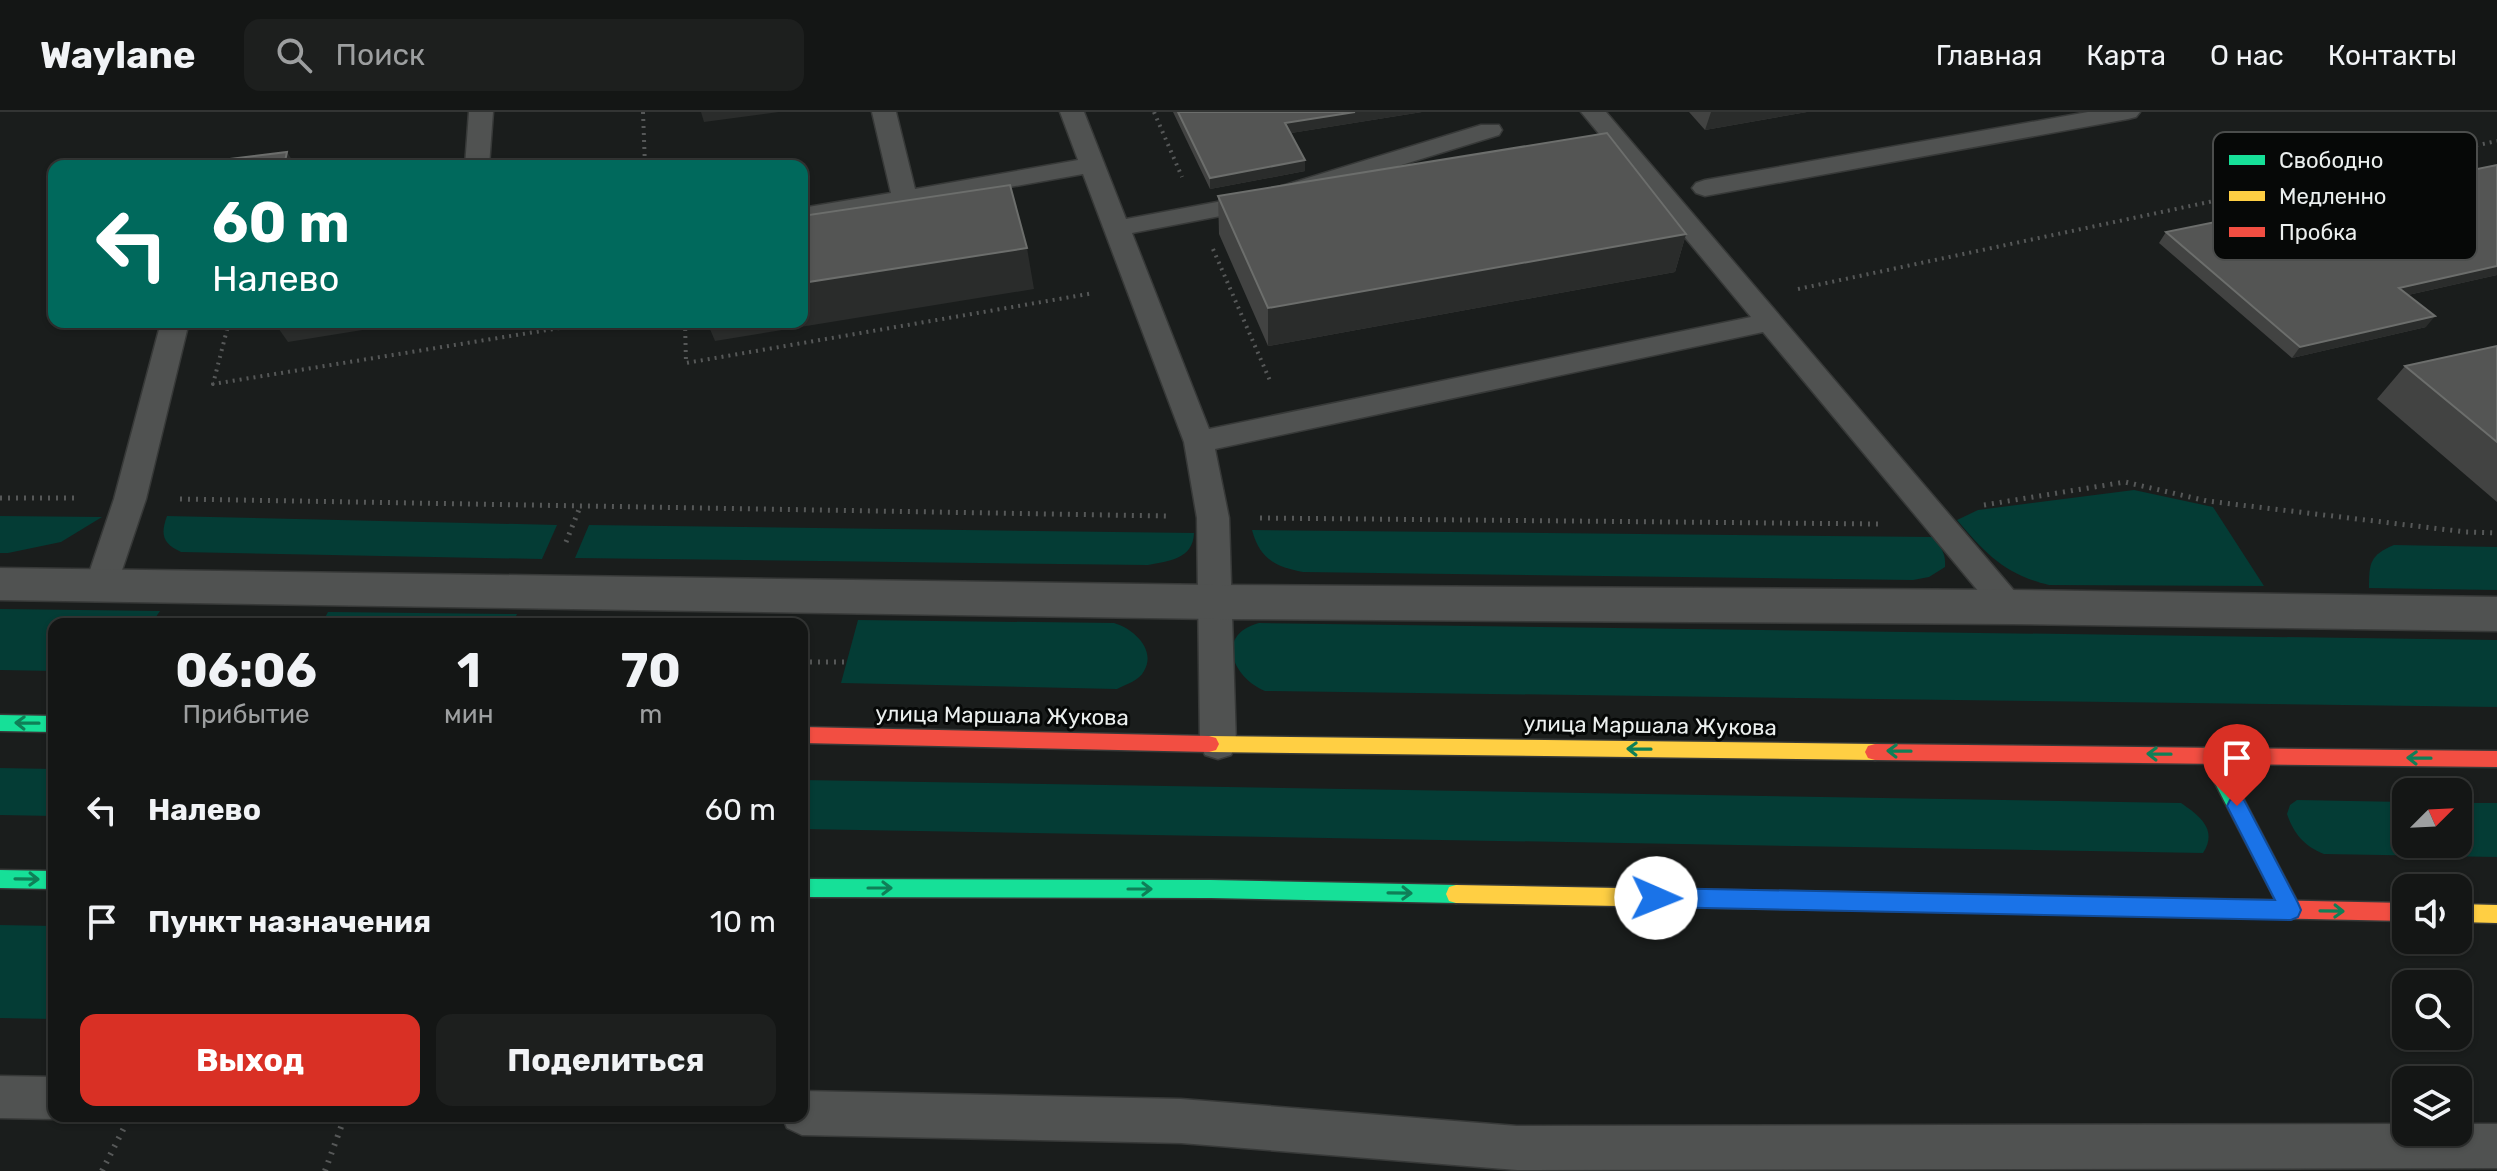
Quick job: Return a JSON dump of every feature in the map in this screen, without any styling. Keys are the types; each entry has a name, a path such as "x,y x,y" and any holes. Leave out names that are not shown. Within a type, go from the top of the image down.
{"main road":[{"path":"0,723 48,724"},
{"name":"улица Маршала Жукова","path":"808,735 1218,744 2497,759"},
{"path":"2210,754 2291,910"},
{"path":"0,879 48,880"},
{"path":"808,888 1211,889 2392,912"},
{"path":"2472,913 2497,914"}],"street":[{"path":"0,584 1214,602 2011,607 2497,614"}],"lane":[{"path":"477,160 481,112"},
{"path":"884,112 905,198"},
{"path":"1072,112 1199,442 1213,518 1218,744"},
{"path":"1593,112 2011,607"},
{"path":"1705,188 2128,112"},
{"path":"1117,228 1253,203 1490,130"},
{"path":"808,215 1093,165"},
{"path":"1199,442 1770,322"},
{"path":"101,585 130,499 173,328"},
{"path":"0,1097 48,1098"},
{"path":"808,1113 1181,1121 1521,1160 2497,1146"}],"path":[{"path":"643,112 645,160"},
{"path":"1154,112 1290,423"},
{"path":"2477,145 2497,141"},
{"path":"1792,290 2213,201"},
{"path":"685,328 686,363 1097,293"},
{"path":"227,328 213,384 560,328"},
{"path":"0,498 1213,518 1941,524 1976,507 2125,482 2207,501 2466,532 2497,533"},
{"path":"808,662 846,662"},
{"path":"102,1171 127,1122"},
{"path":"325,1171 343,1122"}],"green space":[{"path":"2134,490 2213,507 2264,586 2049,585 2008,569 1977,543 1957,520 1978,510"},
{"path":"0,516 102,517 61,542 0,553"},
{"path":"167,516 557,525 542,559 181,552 170,546 165,538"},
{"path":"589,525 1194,533 1193,542 1185,553 1172,560 1148,565 575,558"},
{"path":"1252,530 1932,537 1942,550 1945,567 1929,577 1913,580 1303,572 1270,560 1259,548"},
{"path":"2394,545 2497,547 2497,590 2369,588 2372,561 2380,552"},
{"path":"0,609 160,611 155,618 48,618 48,671 0,670"},
{"path":"328,612 517,614 515,618 325,618"},
{"path":"858,620 1114,623 1141,641 1147,663 1139,677 1117,689 841,683"},
{"path":"1259,623 2497,640 2497,707 1265,691 1244,677 1233,657 1236,637"},
{"path":"0,768 48,769 48,816 0,815"},
{"path":"808,780 2181,803 2200,818 2208,830 2209,837 2203,853 808,829"},
{"path":"2297,800 2392,802 2392,855 2324,854 2317,851 2305,843 2293,828 2287,814 2290,805"},
{"path":"2472,803 2497,803 2497,857 2472,857"},
{"path":"0,925 48,926 48,1019 0,1018"}],"building":[{"path":"1178,112 1355,112 1285,123 1305,160 1210,178"},
{"path":"1607,133 1686,234 1268,308 1218,196"},
{"path":"287,152 285,160 222,160"},
{"path":"2497,165 2497,266 2399,288 2435,316 2300,347 2166,232 2213,222 2213,260 2477,260 2477,169"},
{"path":"1010,185 1027,248 808,282 808,215"},
{"path":"2497,346 2497,442 2405,366"}],"traffic: fast":[{"path":"0,723 48,724"},
{"path":"2210,754 2291,910"},
{"path":"0,879 48,880"},
{"path":"808,888 1211,889 1456,894"}],"traffic: slow":[{"path":"1209,744 1875,752"},
{"path":"1456,894 2109,906"},
{"path":"2472,913 2497,914"}],"traffic: jam":[{"path":"808,735 1209,744"},
{"path":"1875,752 2497,759"},
{"path":"2109,906 2392,912"}],"route":[{"path":"1656,898 2291,910 2237,806"}]}
